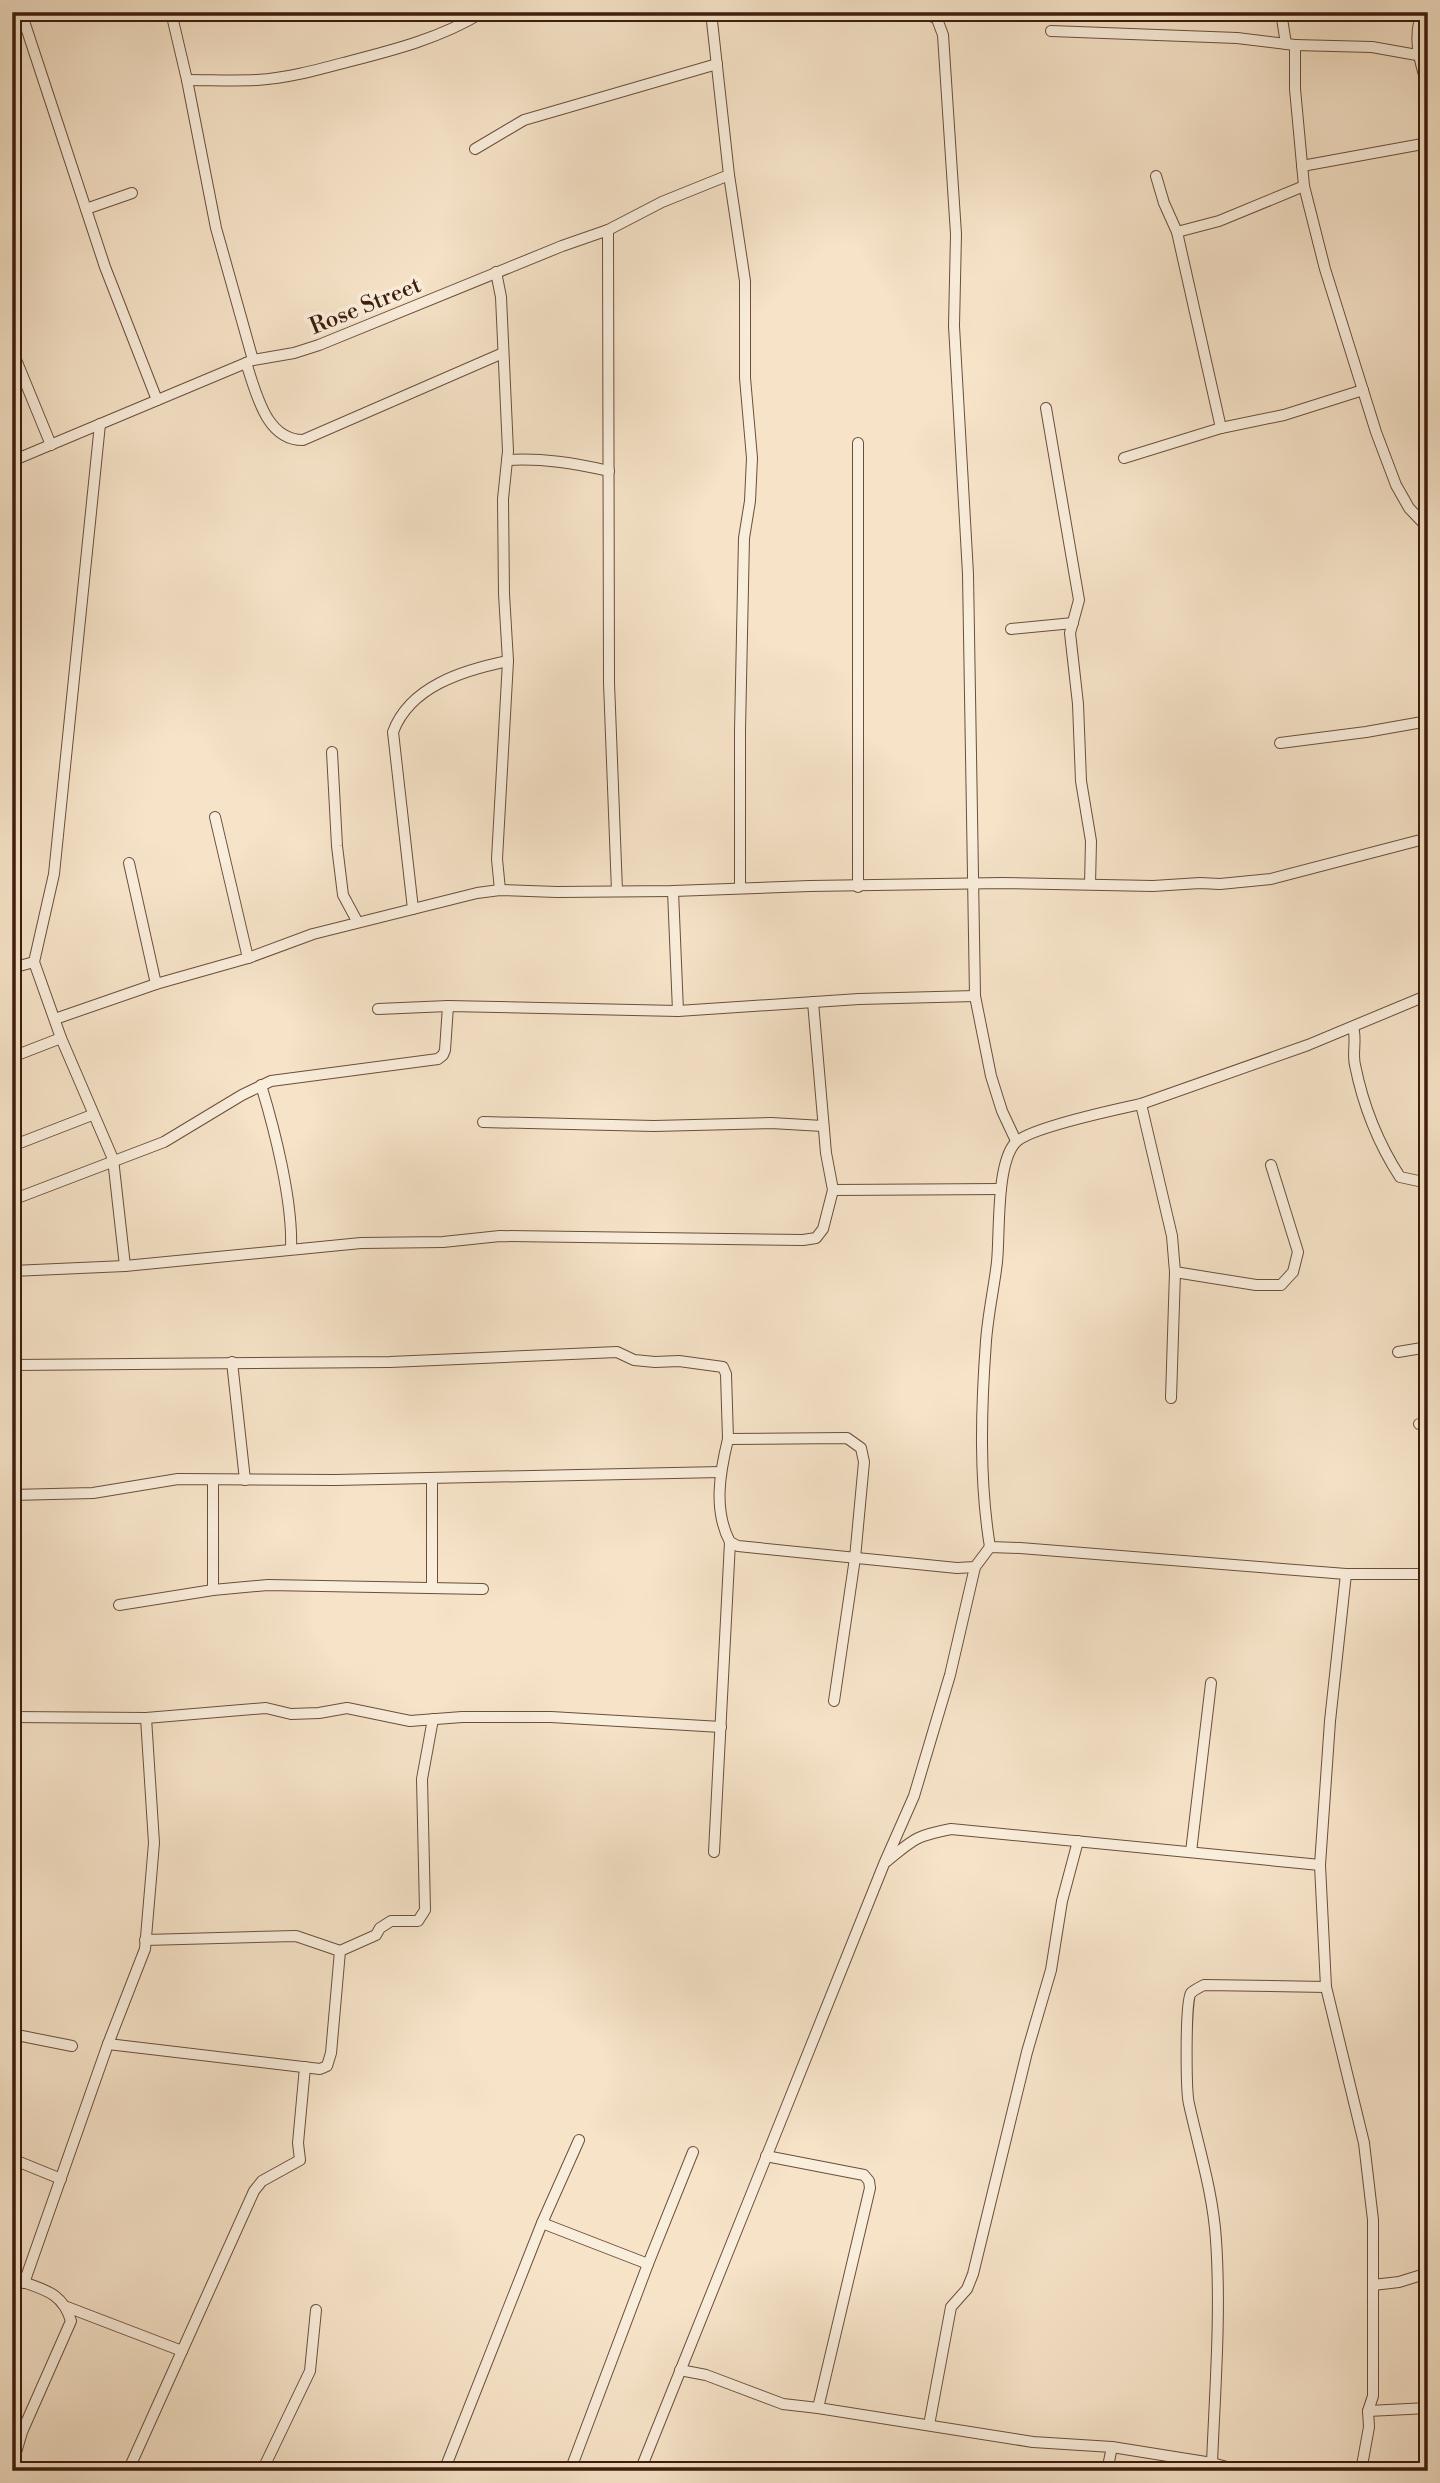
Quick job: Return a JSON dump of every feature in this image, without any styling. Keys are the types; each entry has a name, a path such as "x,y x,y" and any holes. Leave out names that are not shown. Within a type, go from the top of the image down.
{"street":[{"path":"21,12 105,267 157,400"},
{"path":"171,12 216,228 258,397 273,427 290,438 303,440 503,353"},
{"path":"187,80 257,80 303,74 406,46 467,22 483,12"},
{"path":"711,12 729,175 746,281 745,378 752,458 750,501 744,538 740,888"},
{"path":"914,12 937,19 943,35 956,233 954,326 968,574 975,996 991,1076 1002,1111 1016,1141"},
{"path":"1281,12 1290,44 1304,186 1325,269 1396,485 1409,508 1428,528"},
{"path":"1422,12 1418,23 1428,88"},
{"path":"1051,31 1237,38 1290,44 1372,47 1423,57"},
{"path":"475,149 524,120 717,64"},
{"path":"1302,166 1428,143"},
{"name":"Rose Street","path":"12,461 250,361 294,353 318,345 496,272 608,230 662,202 729,175"},
{"path":"1156,176 1177,232 1221,428"},
{"path":"1177,232 1219,221 1304,186"},
{"path":"86,209 132,193"},
{"path":"608,230 610,683 617,891"},
{"path":"496,272 502,297 507,460 503,512 508,661 497,859 500,890"},
{"path":"12,350 51,445"},
{"path":"1124,458 1221,428 1284,415 1363,390"},
{"path":"1046,408 1079,600 1070,633 1078,704 1081,781 1091,841 1090,884"},
{"path":"100,424 54,874 34,962 61,1038 113,1159 125,1266"},
{"path":"858,443 858,887"},
{"path":"507,460 540,458 609,471"},
{"path":"1011,629 1073,622"},
{"path":"413,909 393,732 398,718 419,697 441,682 472,668 508,661"},
{"path":"1280,743 1428,721"},
{"path":"332,751 337,846 343,895 357,921"},
{"path":"215,817 248,958"},
{"path":"55,1019 156,984 248,958 313,934 477,893 500,890 673,891 1002,883 1153,886 1220,884 1272,879 1428,838"},
{"path":"129,863 156,984"},
{"path":"673,891 678,1011"},
{"path":"12,968 34,962"},
{"path":"640,2471 884,1864 914,1796 950,1675 975,1567 990,1547 982,1492 986,1340 997,1263 1001,1189 1006,1157 1016,1141 1037,1132 1141,1104 1353,1027 1428,995"},
{"path":"378,1009 449,1006 678,1011 813,1002 975,996"},
{"path":"12,1271 125,1266 361,1243 443,1242 499,1236 816,1238 823,1229 833,1190 828,1174 813,1002"},
{"path":"12,1222 13,1199 113,1159 142,1152 164,1142 271,1081 438,1059 445,1050 449,1006"},
{"path":"1353,1027 1356,1039 1354,1061 1362,1093 1382,1148 1400,1177 1428,1183"},
{"path":"12,1057 61,1038"},
{"path":"261,1085 286,1194 291,1249"},
{"path":"1141,1104 1172,1236 1175,1272 1171,1398"},
{"path":"12,1146 92,1115"},
{"path":"483,1122 823,1126"},
{"path":"1175,1272 1256,1285 1281,1285 1293,1272 1298,1252 1271,1165"},
{"path":"833,1190 1001,1189"},
{"path":"1425,1289 1428,1305"},
{"path":"1398,1352 1428,1347"},
{"path":"12,1365 377,1363 617,1352 634,1360 700,1363 723,1367 726,1374 728,1439 721,1472 721,1514 730,1542 714,1852"},
{"path":"232,1362 245,1480"},
{"path":"728,1439 847,1438 861,1448 864,1462 855,1558 834,1701"},
{"path":"12,1495 93,1493 178,1479 213,1481 721,1472"},
{"path":"432,1478 432,1588"},
{"path":"213,1481 213,1590"},
{"path":"730,1542 738,1546 855,1558 957,1568 975,1567"},
{"path":"990,1547 1346,1574 1428,1574"},
{"path":"1346,1574 1330,1721 1320,1865 1326,1987 1364,2143 1373,2220 1373,2396 1368,2411 1369,2427 1361,2471"},
{"path":"119,1605 213,1590 268,1585 483,1589"},
{"path":"1191,1852 1211,1683"},
{"path":"12,1717 146,1718 266,1709 291,1714 319,1713 347,1708 370,1711 399,1720 551,1717 721,1727"},
{"path":"24,2283 108,2044 145,1949 153,1843 146,1718"},
{"path":"145,1940 296,1936 340,1951 376,1935 380,1928 391,1921 418,1921 424,1916 422,1779 433,1719"},
{"path":"884,1864 908,1842 925,1834 951,1829 1320,1865"},
{"path":"929,2425 951,2307 967,2289 974,2274 1027,2052 1051,1969 1062,1901 1078,1841"},
{"path":"108,2044 320,2069 327,2066 331,2053 340,1951"},
{"path":"1212,2463 1219,2281 1209,2184 1188,2101 1188,2000 1191,1993 1204,1985 1326,1987"},
{"path":"12,2034 72,2046"},
{"path":"128,2471 254,2191 262,2180 300,2160 298,2143 305,2067"},
{"path":"444,2471 542,2223 579,2140"},
{"path":"570,2471 693,2152"},
{"path":"766,2156 864,2175 869,2181 870,2188 818,2408"},
{"path":"12,2159 61,2179"},
{"path":"542,2223 648,2264"},
{"path":"1373,2285 1399,2282 1428,2273"},
{"path":"12,2278 57,2296 66,2307 71,2321 22,2432 12,2466"},
{"path":"66,2307 181,2351"},
{"path":"262,2471 310,2371 316,2310"},
{"path":"680,2370 706,2375 783,2404 1032,2442 1112,2447 1212,2463 1242,2471"},
{"path":"1368,2411 1428,2408"},
{"path":"1107,2471 1112,2447"}]}
